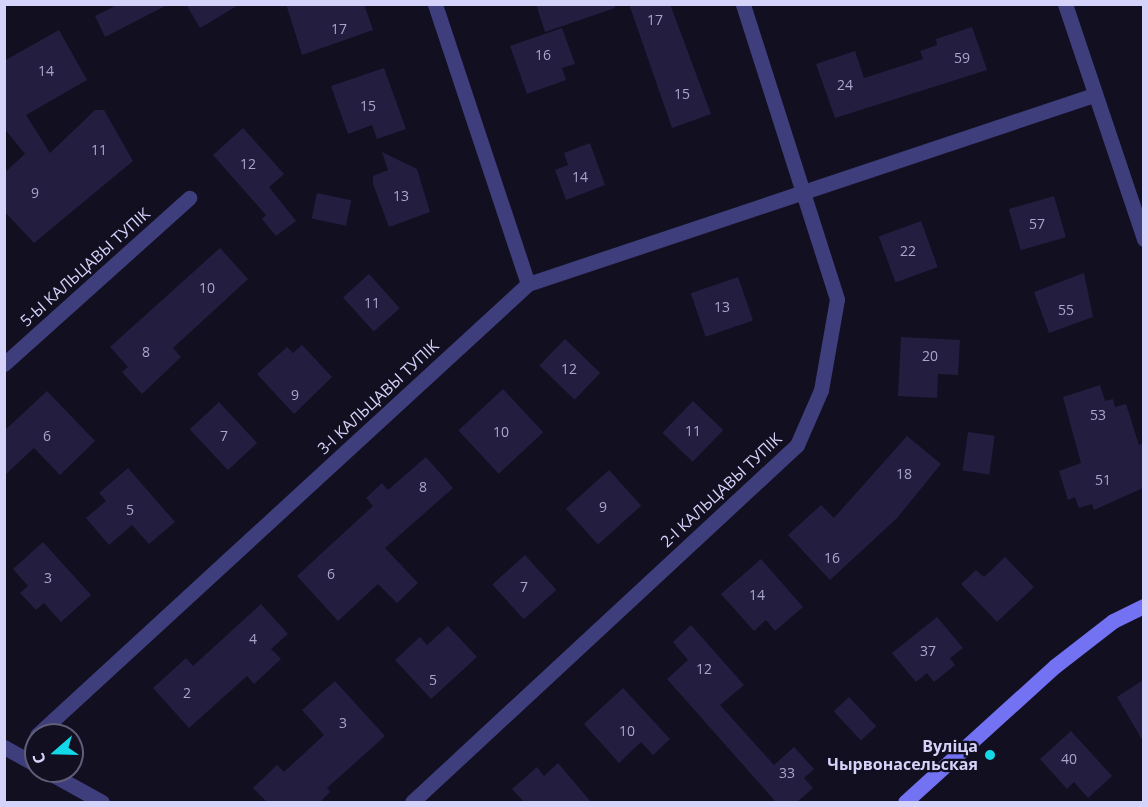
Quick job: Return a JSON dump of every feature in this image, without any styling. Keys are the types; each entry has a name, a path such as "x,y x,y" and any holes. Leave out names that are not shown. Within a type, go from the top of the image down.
{"street":[{"path":"435,4 528,284 1094,95"},
{"name":"2-І КАЛЬЦАВЫ ТУПІК","path":"412,802 797,445 821,390 837,299 743,4"},
{"path":"1065,4 1143,239"},
{"name":"5-Ы КАЛЬЦАВЫ ТУПІК","path":"4,364 189,198"},
{"name":"3-І КАЛЬЦАВЫ ТУПІК","path":"49,723 528,284"},
{"path":"905,802 1055,666 1113,621 1143,606"},
{"name":"3-І КАЛЬЦАВЫ ТУПІК","path":"10,751 24,742"},
{"path":"10,751 24,759"},
{"path":"68,783 102,802"}],"building":[{"path":"119,4 169,4 105,37 95,16"},
{"path":"186,4 240,4 200,28"},
{"path":"286,4 364,4 373,30 302,55"},
{"path":"536,4 614,4 615,8 545,32"},
{"path":"629,4 670,4 711,114 672,128"},
{"path":"972,27 987,70 835,118 816,64 855,51 864,78 923,59 920,51 937,45 936,39"},
{"path":"562,28 575,64 562,68 566,80 527,94 510,46"},
{"path":"59,30 87,80 26,115 50,153 95,110 104,110 133,161 34,243 4,211 4,173 25,154 4,128 4,61"},
{"path":"384,68 406,129 377,139 372,125 348,134 331,86"},
{"path":"243,128 284,174 269,187 296,221 276,236 262,219 266,215 213,155"},
{"path":"590,143 605,185 566,200 555,170 568,165 564,153"},
{"path":"382,152 417,169 430,212 389,227 373,184 373,176 388,170"},
{"path":"317,193 351,200 346,226 312,218"},
{"path":"1054,196 1066,237 1021,250 1009,209"},
{"path":"921,221 938,267 895,282 879,236"},
{"path":"220,248 248,279 173,348 181,357 142,394 122,372 128,367 110,347"},
{"path":"1084,273 1093,317 1049,333 1034,292"},
{"path":"369,274 400,308 374,332 343,297"},
{"path":"738,277 753,320 706,337 691,293"},
{"path":"901,337 960,340 958,375 938,374 937,398 898,396"},
{"path":"565,339 600,373 575,400 539,366"},
{"path":"302,345 332,377 294,414 257,374 287,347 293,353"},
{"path":"1100,385 1105,401 1113,399 1115,407 1126,404 1139,445 1143,443 1143,488 1094,510 1092,504 1079,508 1075,497 1068,500 1059,471 1081,463 1063,397"},
{"path":"503,389 543,432 499,474 458,431"},
{"path":"47,391 95,441 60,475 34,448 4,476 4,431"},
{"path":"693,401 723,430 693,462 662,433"},
{"path":"219,402 257,443 228,470 190,429"},
{"path":"968,432 995,436 989,474 963,471"},
{"path":"907,436 941,464 897,518 830,580 788,535 821,505 834,518"},
{"path":"426,457 453,488 385,548 418,583 397,603 378,584 338,621 297,576 373,506 366,498 382,483 388,490"},
{"path":"128,468 175,522 149,544 132,525 109,545 86,518 106,501 99,493"},
{"path":"609,470 641,506 598,544 566,509"},
{"path":"43,542 91,595 61,622 44,603 36,610 20,593 28,586 13,569"},
{"path":"525,555 556,590 524,619 492,584"},
{"path":"1005,557 1034,587 997,622 961,584 976,570 984,577"},
{"path":"761,559 803,607 775,631 766,620 754,631 721,594"},
{"path":"261,604 288,634 271,649 281,659 254,684 247,676 189,728 153,688 186,658 193,666"},
{"path":"937,617 963,648 950,658 955,665 934,682 927,673 916,682 892,653"},
{"path":"691,625 744,685 720,705 774,765 794,747 814,769 804,778 813,788 797,802 776,802 667,679 688,660 673,642"},
{"path":"448,626 477,657 431,699 395,660 420,637 427,645"},
{"path":"1143,680 1143,741 1117,697"},
{"path":"335,681 385,736 327,788 330,792 320,802 267,802 253,788 277,765 284,772 324,735 302,710"},
{"path":"623,688 670,739 653,755 641,742 619,763 584,724"},
{"path":"849,697 876,726 861,741 834,711"},
{"path":"1071,731 1112,776 1088,798 1074,782 1067,789 1040,759"},
{"path":"558,763 591,802 524,802 512,789 537,767 544,776"}],"place":[{"name":"Вуліца Чырвонасельская","path":"990,755"}]}
